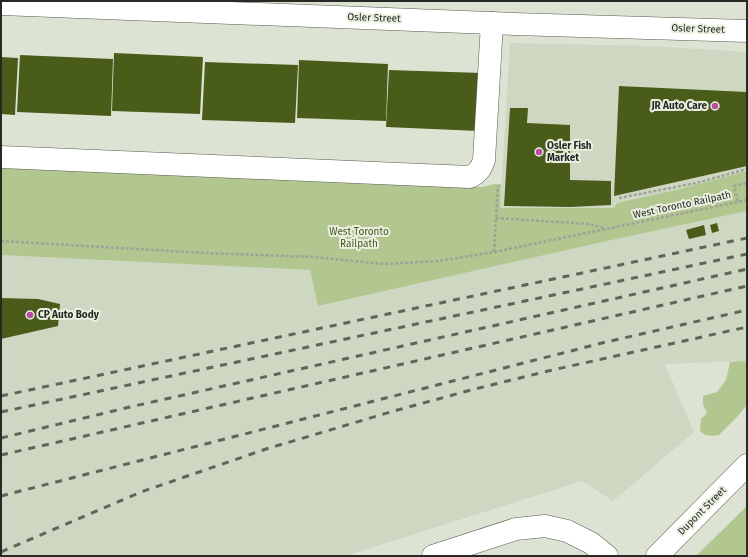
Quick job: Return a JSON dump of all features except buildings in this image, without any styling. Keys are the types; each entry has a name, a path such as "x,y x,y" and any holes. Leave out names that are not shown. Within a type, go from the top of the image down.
{"street":[{"name":"Osler Street","path":"1,4 492,23 747,31"},
{"path":"1,157 470,177 482,168 484,160 492,23"},
{"name":"Dupont Street","path":"657,556 747,465"},
{"path":"433,556 516,529 545,526 567,531 591,543 607,556"}],"path":[{"path":"619,198 696,183 747,169"},
{"path":"738,201 734,186 747,183"},
{"name":"West Toronto Railpath","path":"1,241 206,253 314,257 383,264 439,260 494,252 747,200"},
{"path":"496,218 588,224 608,229"}],"shaded area":[{"path":"510,43 651,46 747,52 747,171 680,189 617,203 614,208 500,208"},
{"path":"747,211 747,361 665,364 694,432 613,501 582,481 345,556 1,556 1,255 310,270 318,306"}],"green space":[{"name":"West Toronto Railpath","path":"1,168 393,182 482,187 501,184 500,208 614,208 617,203 680,189 747,171 747,211 318,306 310,270 1,255"},
{"path":"747,361 747,405 719,435 705,435 700,431 701,419 707,413 703,404 703,396 717,392 726,380 730,362"},
{"path":"747,506 747,556 696,556"}],"railway":[{"path":"1,396 747,238"},
{"path":"1,412 747,254"},
{"path":"1,438 130,407 747,269"},
{"path":"1,455 747,286"},
{"path":"1,496 606,342 747,310"},
{"path":"1,552 141,492 266,449 471,390 548,371 747,327"}],"place":[{"name":"JR Auto Care","path":"715,106"},
{"name":"Osler Fish Market","path":"539,152"},
{"name":"CP Auto Body","path":"30,315"}]}
